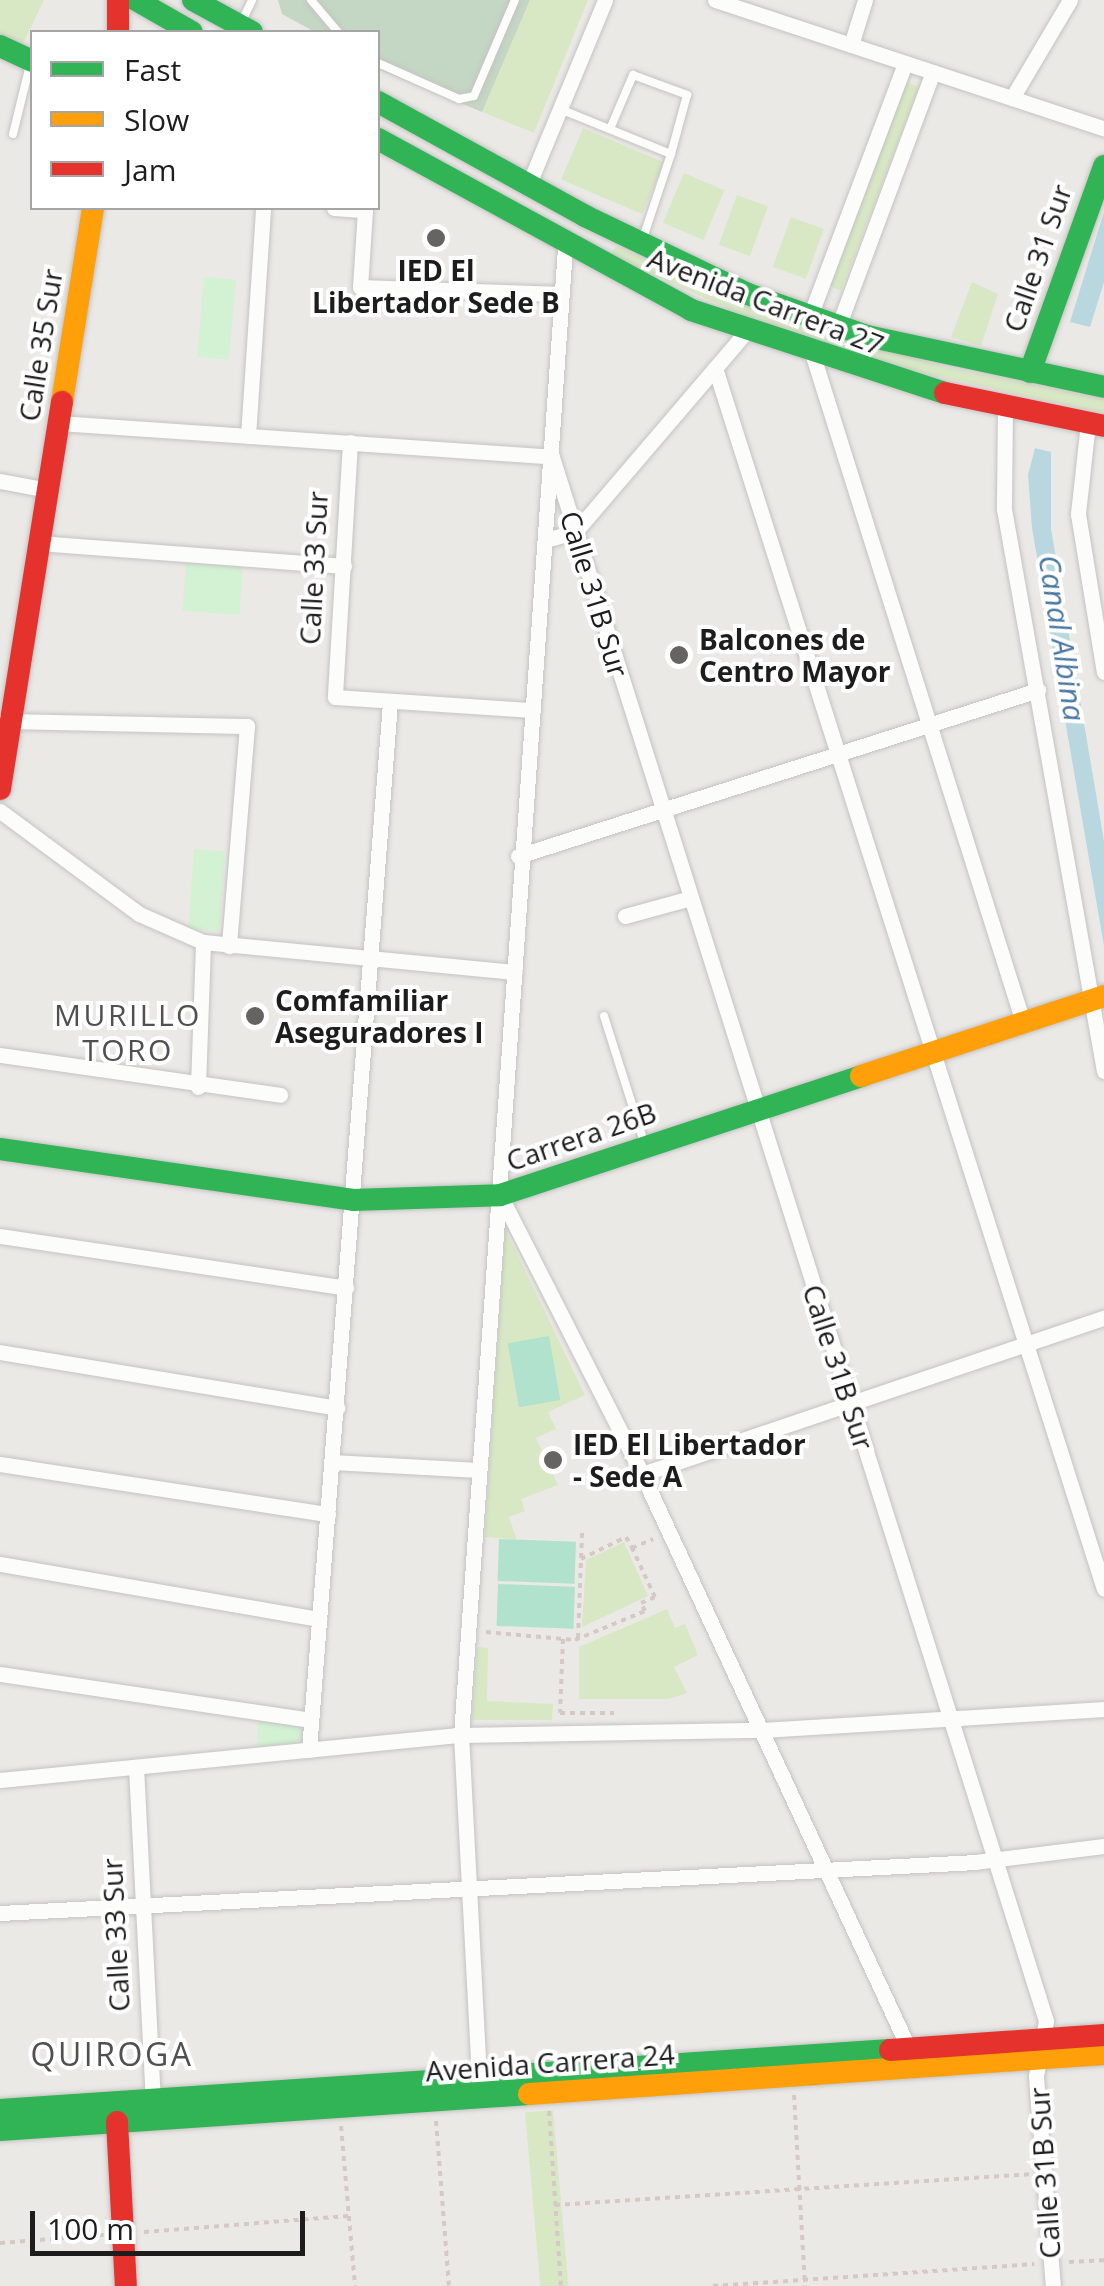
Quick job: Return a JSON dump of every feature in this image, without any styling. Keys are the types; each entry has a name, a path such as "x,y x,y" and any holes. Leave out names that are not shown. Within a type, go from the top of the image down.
{"main road":[{"path":"118,0 118,30"},
{"path":"136,0 188,30"},
{"path":"193,0 246,29"},
{"path":"0,46 30,60"},
{"name":"Avenida Carrera 27","path":"380,103 640,245 838,327 1030,372 1102,381"},
{"name":"Avenida Carrera 27","path":"380,140 565,246 746,332 813,356 1005,407 1096,424"},
{"name":"Calle 31 Sur","path":"1030,372 1104,166"},
{"name":"Calle 35 Sur","path":"0,789 4,721 39,543 92,210"},
{"name":"Carrera 26B","path":"0,1149 352,1200 500,1195 1100,997"},
{"name":"Avenida Carrera 24","path":"0,2130 792,2075 1044,2049 1104,2035"},
{"name":"Avenida Carrera 24","path":"0,2110 910,2049 1044,2049 1104,2054"},
{"path":"116,2122 126,2286"}],"street":[{"path":"528,186 605,0"},
{"path":"715,0 1104,129"},
{"path":"852,45 865,0"},
{"path":"1012,98 1070,0"},
{"path":"810,316 905,63"},
{"path":"838,327 933,72"},
{"path":"248,436 263,210"},
{"path":"365,210 360,286 562,294"},
{"path":"479,2078 461,1735 515,972 518,856 533,710 565,246"},
{"path":"545,540 575,532 746,332"},
{"path":"813,356 1023,1022"},
{"path":"715,368 1030,1343 1104,1589"},
{"path":"1005,407 1002,490 1100,997 1104,1071"},
{"path":"58,423 552,457"},
{"path":"1096,424 1078,514 1104,672"},
{"name":"Calle 33 Sur","path":"350,442 335,697 390,702"},
{"name":"Calle 31B Sur","path":"552,457 994,1858 1044,2049 1044,2173 1053,2286"},
{"path":"0,481 48,490"},
{"path":"39,543 344,566"},
{"path":"518,856 1038,690"},
{"path":"309,1750 374,957 390,702 533,710"},
{"path":"4,721 248,726 230,946"},
{"path":"0,811 139,914 203,942 515,972"},
{"path":"625,916 691,898"},
{"path":"198,1087 203,942"},
{"path":"0,1056 198,1087 280,1095"},
{"path":"500,1195 642,1474 910,2049"},
{"path":"0,1236 346,1288"},
{"path":"642,1474 1104,1318"},
{"path":"0,1352 336,1408"},
{"path":"332,1462 480,1470"},
{"path":"0,1464 328,1514"},
{"path":"0,1564 319,1619"},
{"path":"0,1674 311,1720"},
{"path":"0,1780 461,1735 762,1730 1104,1709"},
{"name":"Calle 33 Sur","path":"136,1767 154,2100"},
{"path":"0,1912 826,1870 1104,1846"}],"lane":[{"path":"246,29 252,0"},
{"path":"311,0 336,30"},
{"path":"380,64 459,98 474,96 515,0"},
{"path":"13,134 30,69"},
{"path":"610,130 633,76 687,96 640,245"},
{"path":"560,109 671,154"},
{"path":"604,1016 646,1146"}],"path":[{"path":"578,1638 582,1532"},
{"path":"632,1548 658,1536"},
{"path":"581,1559 626,1537 655,1597 641,1603 645,1612"},
{"path":"487,1619 486,1636 578,1638 652,1608"},
{"path":"522,1637 522,1649"},
{"path":"563,1639 560,1713 614,1713"},
{"path":"792,2075 805,2283"},
{"path":"548,2092 561,2286"},
{"path":"434,2100 449,2286"},
{"path":"339,2106 355,2286"},
{"path":"555,2205 1044,2173"},
{"path":"0,2243 348,2216"},
{"path":"712,2286 805,2283 1104,2260"}],"green space":[{"path":"0,0 44,0 20,50 0,41"},
{"path":"278,0 530,0 482,112 380,70 380,30 311,30 282,14"},
{"path":"530,0 588,0 534,133 482,112"},
{"path":"906,82 919,87 841,291 828,286"},
{"path":"583,128 664,162 642,214 561,180"},
{"path":"684,173 725,190 703,240 663,223"},
{"path":"737,195 768,206 750,256 719,245"},
{"path":"791,217 824,229 806,279 773,267"},
{"path":"616,246 774,317 945,367 1104,399 1104,413 863,360 777,331 610,255"},
{"path":"204,277 236,280 229,359 197,357"},
{"path":"972,282 998,294 981,346 951,337"},
{"path":"186,562 243,566 239,615 183,611"},
{"path":"194,849 225,851 219,931 188,929"},
{"path":"505,1229 585,1395 548,1412 556,1429 536,1438 558,1485 521,1499 525,1511 509,1517 517,1540 485,1537"},
{"path":"549,1336 560,1400 519,1407 508,1343"},
{"path":"499,1539 576,1542 574,1584 498,1581"},
{"path":"624,1542 648,1596 582,1627 586,1560"},
{"path":"498,1584 575,1587 573,1629 497,1626"},
{"path":"667,1609 675,1628 685,1624 698,1655 674,1667 687,1693 669,1699 579,1699 579,1647"},
{"path":"477,1647 488,1648 487,1701 553,1704 552,1720 472,1720"},
{"path":"259,1712 311,1720 309,1750 256,1755"},
{"path":"553,2110 568,2286 540,2286 525,2112"}],"water":[{"path":"1104,212 1104,282 1090,327 1070,322"},
{"name":"Canal Albina","path":"1035,448 1051,452 1051,529 1104,841 1104,946 1032,528 1028,475"}],"traffic: fast":[{"path":"136,0 188,30"},
{"path":"193,0 248,30"},
{"path":"0,46 30,60"},
{"path":"380,103 585,216 748,294 867,336 1104,387"},
{"path":"380,140 691,310 945,393"},
{"path":"1030,372 1104,166"},
{"path":"0,1149 353,1200 500,1195 861,1076"},
{"path":"0,2110 890,2050"},
{"path":"0,2130 529,2094"}],"traffic: slow":[{"path":"62,402 93,210"},
{"path":"861,1076 1104,996"},
{"path":"529,2094 1104,2054"}],"traffic: jam":[{"path":"118,0 118,30"},
{"path":"945,393 1104,426"},
{"path":"0,789 62,402"},
{"path":"890,2050 1104,2035"},
{"path":"117,2122 126,2286"}],"place":[{"name":"IED El Libertador Sede B","path":"436,238"},
{"name":"Balcones de Centro Mayor","path":"679,655"},
{"name":"Comfamiliar Aseguradores I","path":"255,1016"},
{"name":"IED El Libertador - Sede A","path":"553,1460"}],"district":[{"name":"MURILLO TORO","path":"128,1032"},
{"name":"QUIROGA","path":"112,2054"}]}
